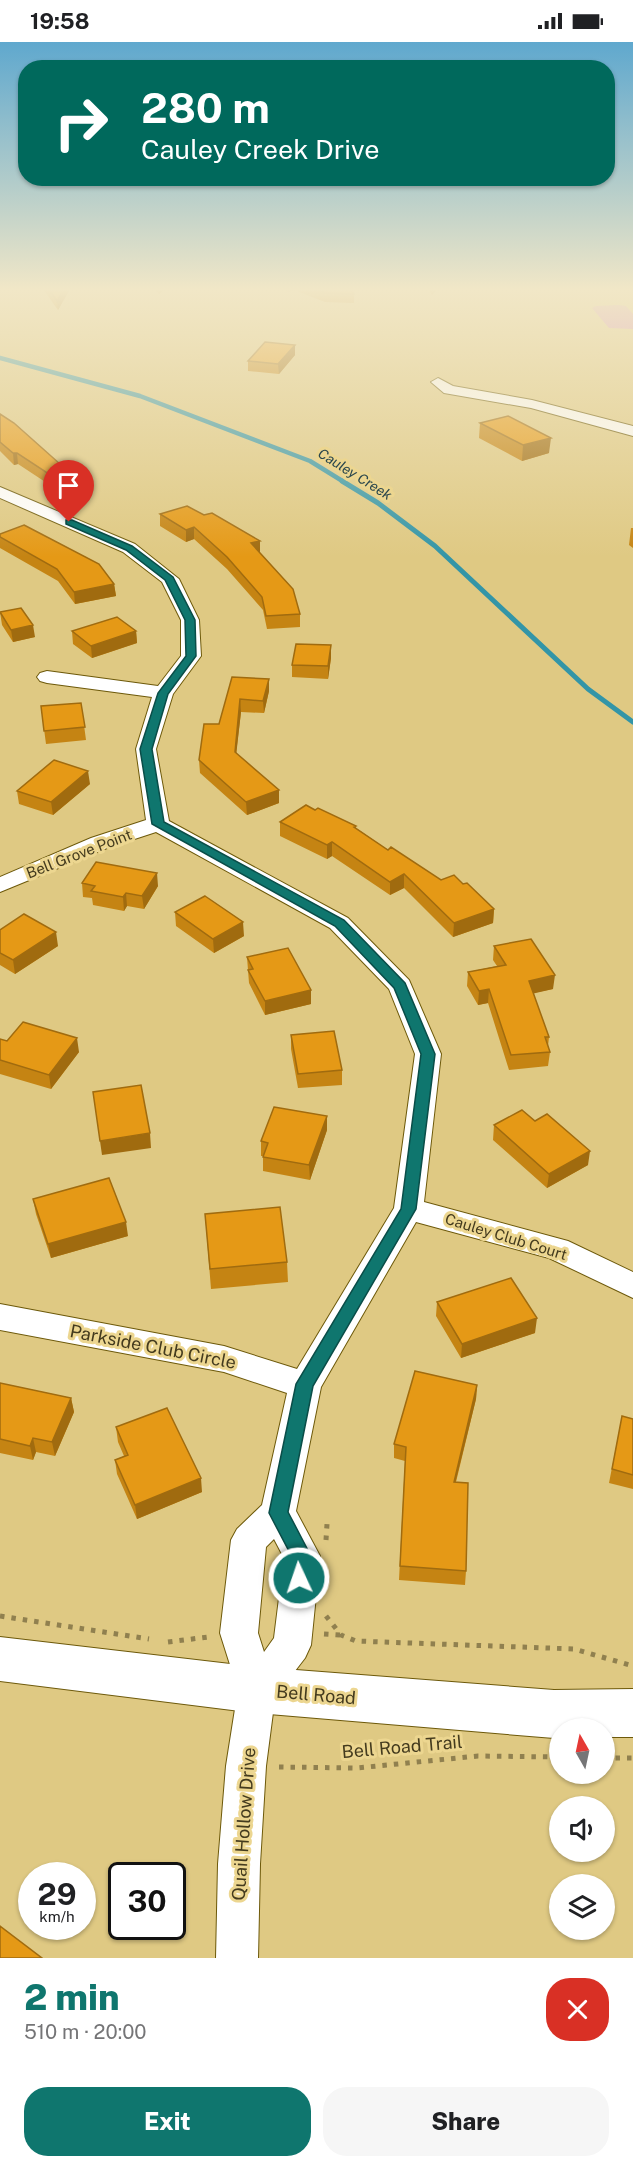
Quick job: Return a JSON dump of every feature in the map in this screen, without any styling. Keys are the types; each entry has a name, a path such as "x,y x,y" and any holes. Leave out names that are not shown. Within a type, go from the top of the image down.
{"street":[{"path":"438,382 449,390 532,404 633,431"},
{"path":"0,492 129,548 170,579 190,620 191,656 163,693 146,749 158,824 339,923 400,986 428,1054 409,1209 305,1384 278,1513 249,1539 239,1633 258,1690"},
{"path":"47,677 163,693"},
{"name":"Bell Grove Point","path":"0,885 99,843 158,824"},
{"name":"Cauley Club Court","path":"409,1209 557,1250 633,1286"},
{"name":"Parkside Club Circle","path":"0,1317 224,1359 305,1384"},
{"path":"258,1690 292,1646 302,1556 278,1513"},
{"name":"Bell Road","path":"0,1659 258,1690 554,1714 633,1713"},
{"name":"Quail Hollow Drive","path":"237,1958 239,1864 246,1766 258,1690"}],"path":[{"path":"326,1546 327,1524"},
{"path":"324,1613 341,1635"},
{"path":"0,1616 168,1642 239,1633"},
{"path":"318,1634 341,1635 356,1641 574,1649 633,1666"},
{"name":"Bell Road Trail","path":"246,1766 357,1768 478,1756 549,1757"},
{"path":"615,1758 633,1758"}],"building":[{"path":"0,414 14,423 69,472 61,482 17,453 13,453 0,442"},
{"path":"508,416 551,438 523,445 480,423"},
{"path":"187,506 204,515 212,513 260,541 251,543 293,589 300,614 266,616 262,597 227,557 194,527 186,530 160,514"},
{"path":"24,525 99,564 114,584 74,592 57,569 0,537 0,534"},
{"path":"21,608 33,625 11,630 0,612"},
{"path":"117,617 136,631 91,646 72,631"},
{"path":"296,644 331,645 328,666 292,665"},
{"path":"232,677 269,679 263,701 240,699 235,752 279,790 246,802 199,760 204,724 219,724"},
{"path":"81,703 85,727 44,731 41,706"},
{"path":"54,760 88,771 51,802 17,791"},
{"path":"306,805 315,810 318,808 356,826 354,827 388,850 391,847 441,880 454,875 463,884 467,883 494,909 454,923 404,874 390,882 332,842 327,845 280,822"},
{"path":"96,862 157,873 142,896 126,893 123,897 91,891 95,886 82,883"},
{"path":"205,896 243,922 213,939 175,912"},
{"path":"24,914 56,932 13,960 0,953 0,930"},
{"path":"531,939 555,975 529,981 549,1037 545,1037 550,1052 511,1055 489,989 479,991 468,972 506,965 494,946"},
{"path":"288,948 311,990 265,1001 248,970 253,969 247,957"},
{"path":"23,1022 77,1038 49,1075 0,1060 0,1039 7,1041"},
{"path":"334,1031 342,1070 298,1074 291,1035"},
{"path":"141,1085 150,1133 100,1141 93,1092"},
{"path":"274,1107 327,1116 309,1165 263,1157 268,1143 261,1141"},
{"path":"522,1110 535,1121 547,1114 590,1151 549,1174 494,1125"},
{"path":"109,1178 126,1222 48,1244 33,1199"},
{"path":"280,1207 287,1262 210,1269 205,1214"},
{"path":"511,1278 537,1318 462,1344 437,1302"},
{"path":"415,1371 477,1385 454,1482 468,1483 466,1571 400,1566 406,1447 394,1444"},
{"path":"0,1383 71,1398 52,1442 33,1438 30,1446 0,1439"},
{"path":"167,1408 201,1478 135,1505 115,1460 128,1455 116,1427"},
{"path":"622,1416 633,1419 633,1475 612,1469"},
{"path":"0,1926 42,1958 0,1958"}],"waterway":[{"name":"Cauley Creek","path":"75,378 140,396 310,461 344,482"},
{"name":"Cauley Creek","path":"342,481 378,503 435,546 588,689 633,722"}],"route":[{"path":"69,522 129,548 170,579 190,620 191,656 163,693 146,749 158,824 339,923 400,986 428,1054 409,1209 305,1384 278,1513 302,1556 299,1578"}]}
